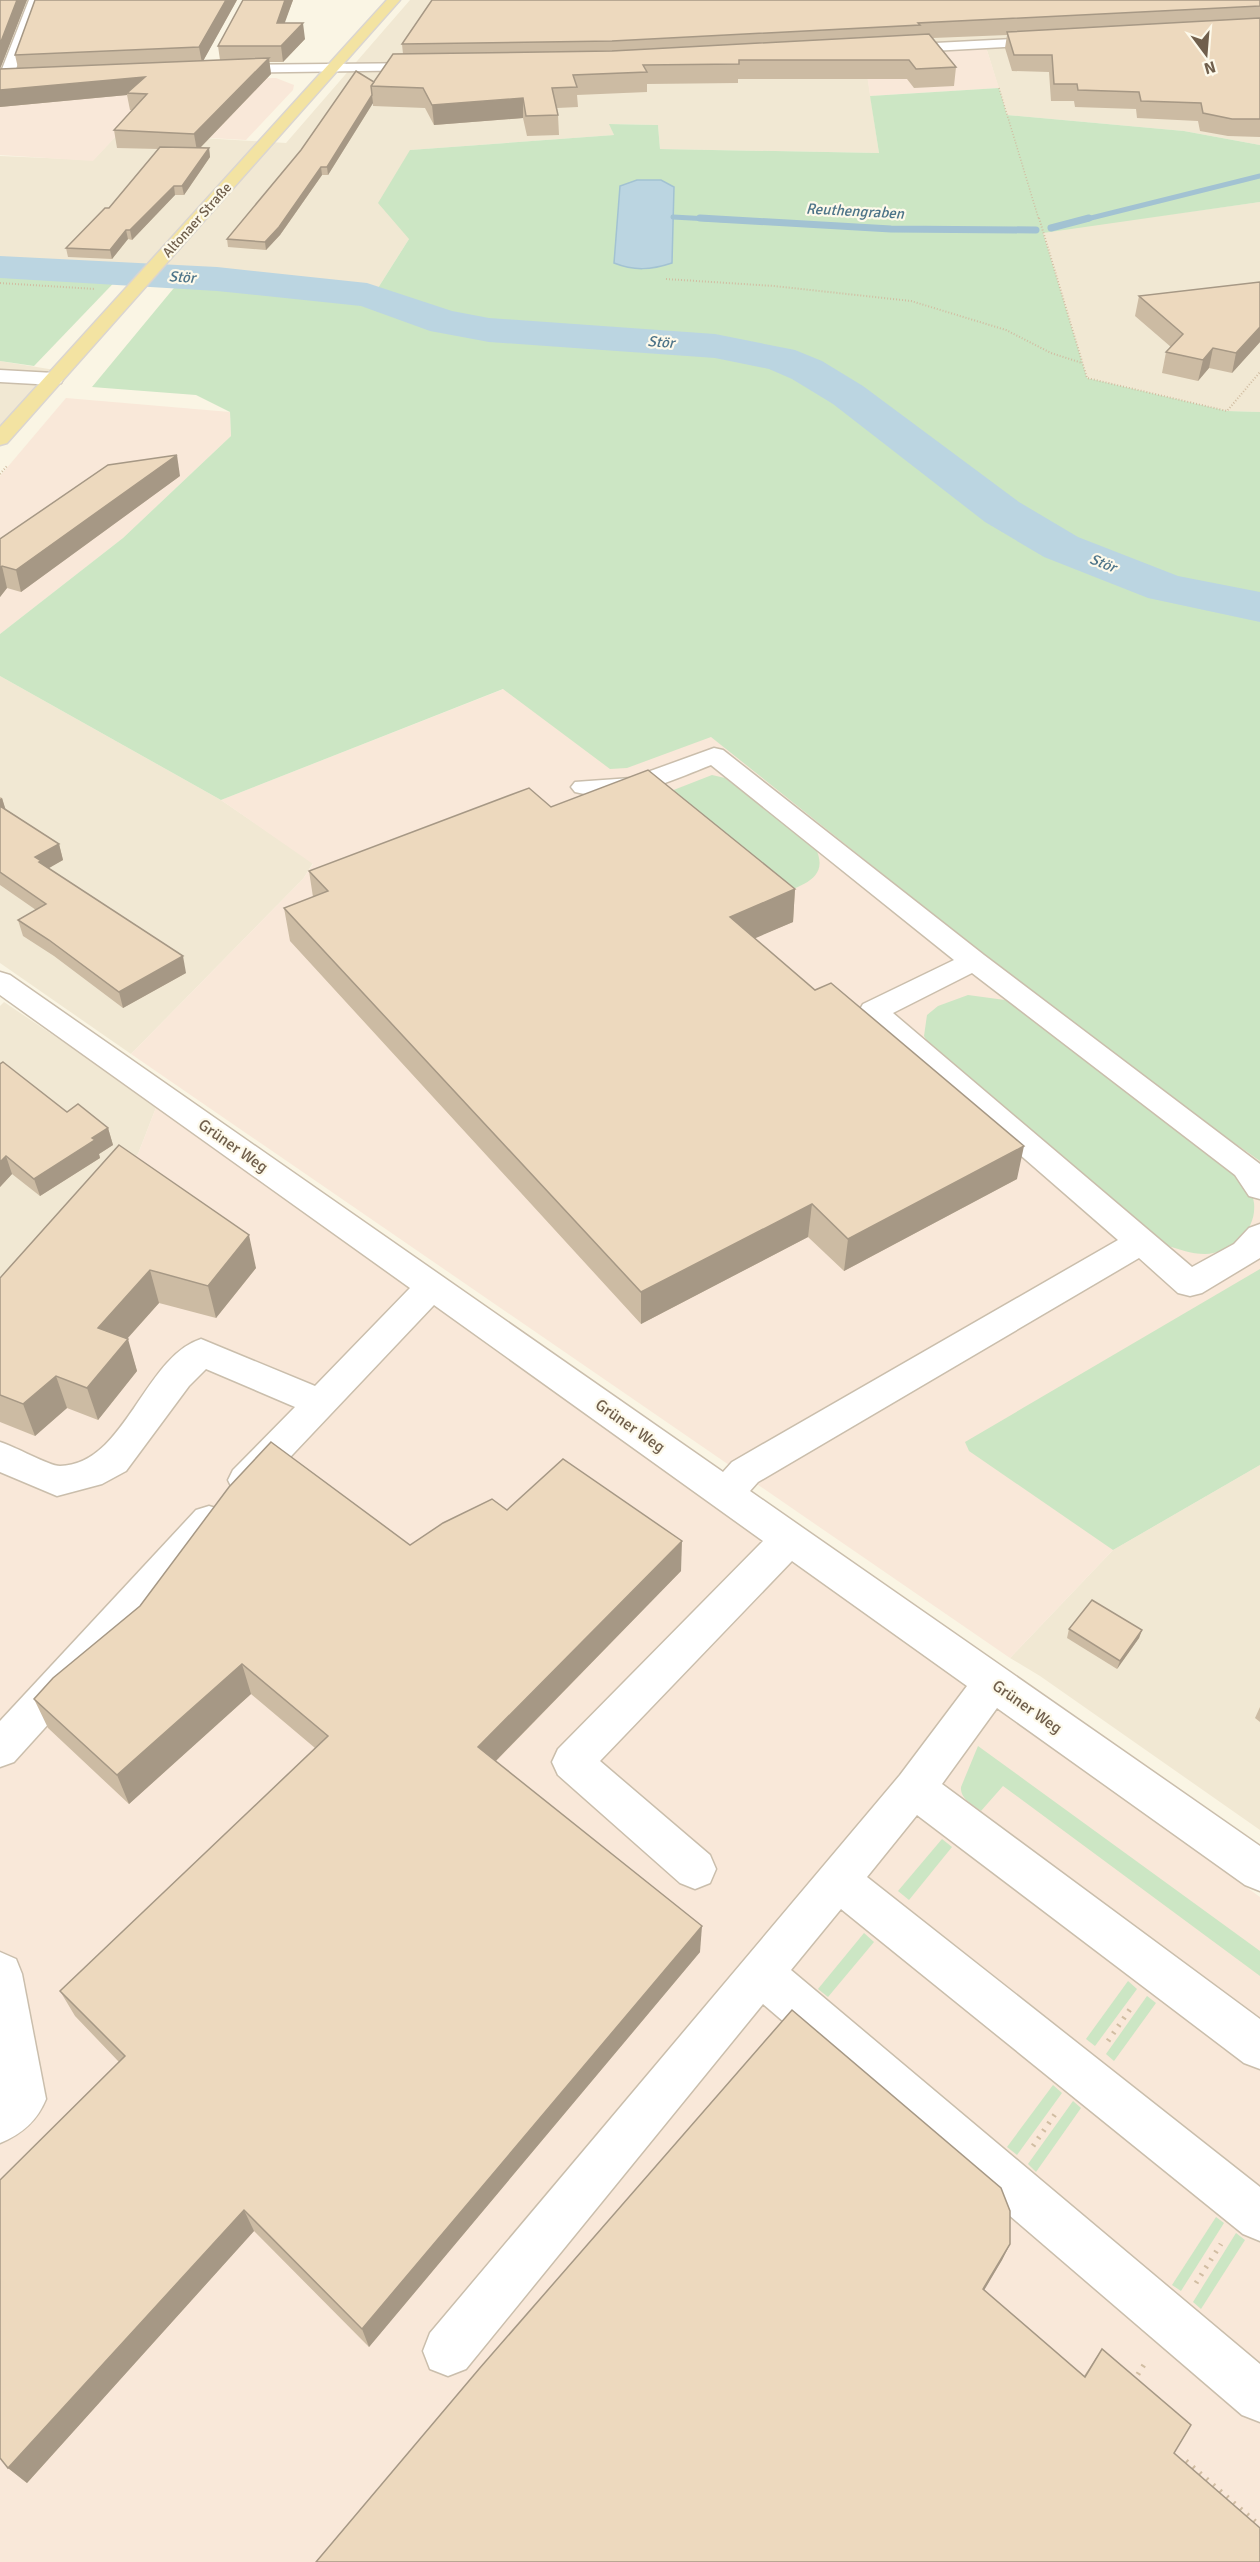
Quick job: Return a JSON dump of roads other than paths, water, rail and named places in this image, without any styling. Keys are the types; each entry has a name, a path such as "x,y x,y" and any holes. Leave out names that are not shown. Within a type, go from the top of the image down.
{"main road":[{"name":"Altonaer Straße","path":"0,439 394,0"}],"street":[{"path":"10,78 9,69 34,0"},
{"path":"878,50 1068,40"},
{"path":"892,60 932,58 935,47"},
{"path":"208,69 442,67"},
{"path":"0,376 54,379"},
{"path":"584,787 634,786 714,754 974,961 1246,1167 1260,1188"},
{"path":"974,961 873,1011 1190,1284 1246,1252 1260,1236"},
{"name":"Grüner Weg","path":"0,981 1260,1871"},
{"path":"726,1494 745,1472 1141,1242"},
{"path":"0,1749 258,1468 432,1287"},
{"path":"0,1456 57,1481 89,1474 113,1461 177,1377 201,1352 321,1403"},
{"path":"695,1869 572,1762 789,1539"},
{"path":"448,2351 914,1788 958,1732 992,1682"},
{"path":"914,1788 1260,2047"},
{"path":"838,1880 1260,2217"},
{"path":"760,1972 1260,2397"},
{"path":"0,1974 23,2099 0,2120"}],"water":[{"path":"637,180 661,180 674,187 672,263 643,269 614,263 620,186"}],"waterway":[{"name":"Reuthengraben","path":"1083,220 1260,176"},
{"name":"Reuthengraben","path":"673,217 727,220"},
{"name":"Reuthengraben","path":"700,218 891,229 1036,230"},
{"name":"Reuthengraben","path":"1051,228 1089,218"},
{"name":"Stör","path":"0,267 217,279 367,295 444,322 489,330 715,346 780,359 807,370 848,395 1002,512 1061,547 1165,588 1260,607"}]}
